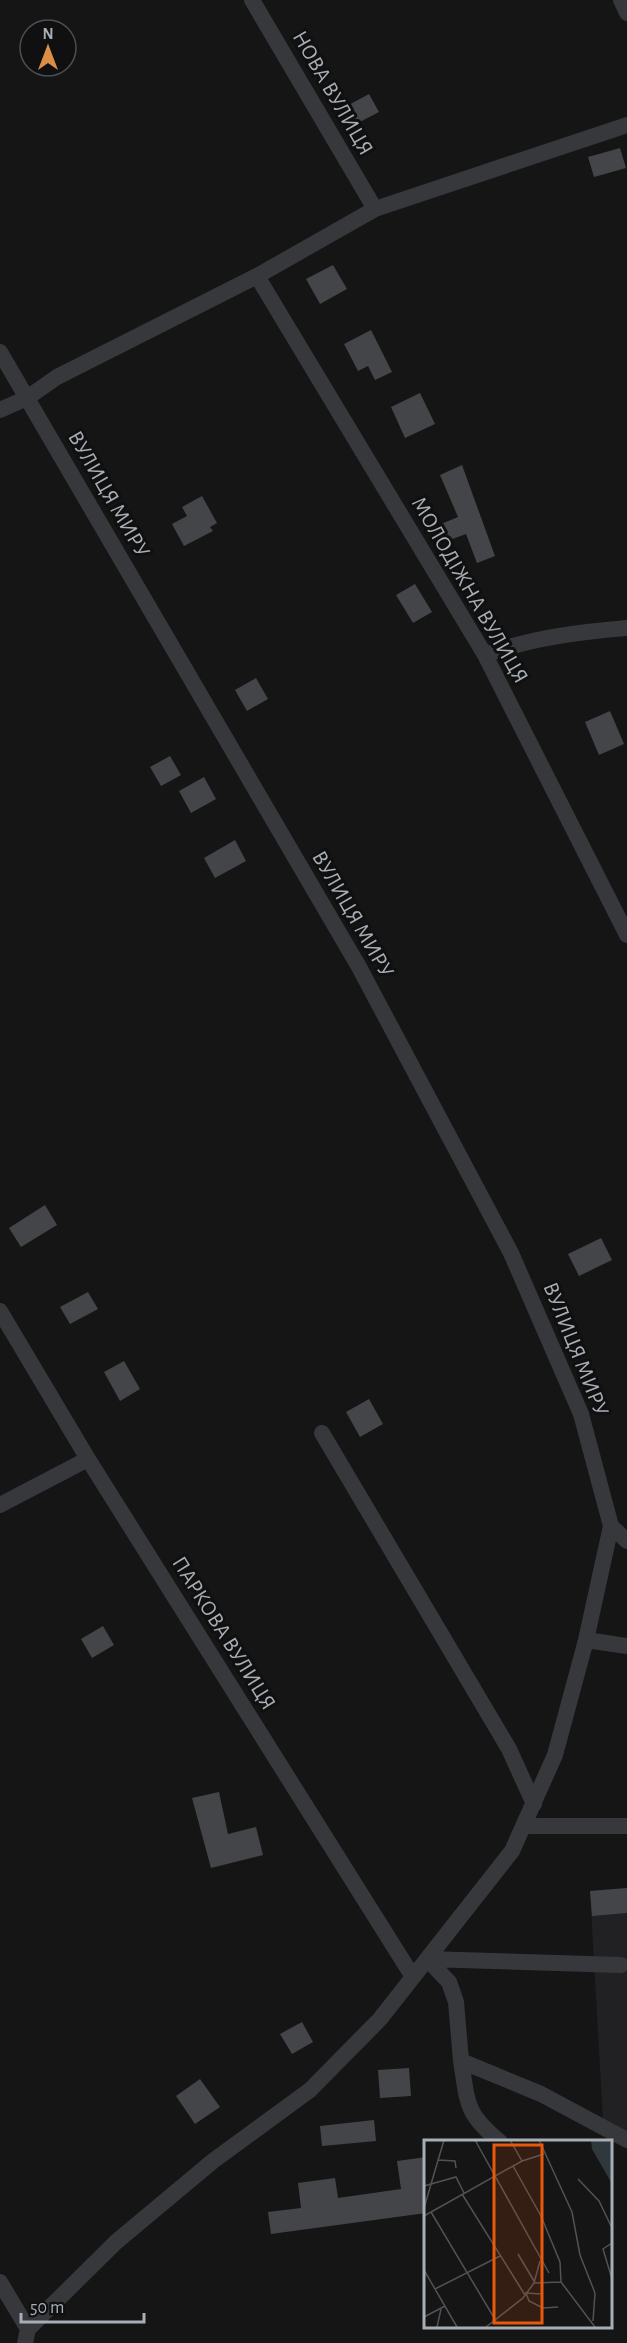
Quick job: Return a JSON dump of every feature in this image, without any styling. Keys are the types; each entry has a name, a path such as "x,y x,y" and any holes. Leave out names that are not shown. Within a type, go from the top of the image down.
{"street":[{"name":"НОВА ВУЛИЦЯ","path":"252,0 375,209"},
{"path":"621,0 627,13"},
{"path":"0,410 27,398 57,377 257,276 375,209 627,125"},
{"name":"МОЛОДІЖНА ВУЛИЦЯ","path":"257,276 485,655 627,935"},
{"name":"ВУЛИЦЯ МИРУ","path":"0,352 359,967 511,1253 581,1414 611,1526"},
{"path":"485,655 507,647 575,633 627,628"},
{"name":"ПАРКОВА ВУЛИЦЯ","path":"0,1311 88,1459 413,1977"},
{"path":"322,1433 509,1749 534,1804"},
{"path":"0,1505 88,1459"},
{"path":"0,2282 26,2336 116,2242 213,2161 310,2090 380,2019 512,1851 555,1755 586,1640 611,1526 627,1540"},
{"path":"586,1640 627,1646"},
{"path":"524,1826 627,1826"},
{"path":"427,1959 621,1965"},
{"path":"427,1959 448,1982 456,2002 461,2061 468,2105 474,2118 498,2140"},
{"path":"461,2061 541,2094 627,2140"}],"shaded area":[{"path":"627,1888 627,2132 603,2120 590,1891"}],"building":[{"path":"369,94 379,112 354,125 345,107"},
{"path":"620,148 626,168 594,177 588,157"},
{"path":"333,265 347,289 320,304 306,279"},
{"path":"371,330 392,372 375,380 368,366 358,371 344,344"},
{"path":"420,393 435,424 405,438 391,407"},
{"path":"462,465 495,556 477,563 466,534 447,541 441,524 458,517 440,475"},
{"path":"202,496 217,523 210,527 213,531 184,546 172,524 187,516 182,507"},
{"path":"415,584 432,612 413,623 396,595"},
{"path":"256,678 268,699 247,711 235,690"},
{"path":"610,711 624,744 599,755 585,722"},
{"path":"170,756 181,775 161,786 150,767"},
{"path":"204,777 216,799 191,813 179,791"},
{"path":"235,840 246,861 215,878 204,858"},
{"path":"45,1205 57,1225 21,1247 9,1228"},
{"path":"601,1238 612,1260 579,1276 568,1254"},
{"path":"88,1292 98,1309 70,1324 60,1307"},
{"path":"124,1361 140,1389 120,1401 104,1372"},
{"path":"369,1399 383,1424 360,1437 346,1412"},
{"path":"103,1626 114,1645 92,1658 81,1639"},
{"path":"219,1792 228,1834 256,1827 263,1855 211,1868 192,1798"},
{"path":"627,1888 627,1913 592,1916 590,1891"},
{"path":"302,2022 313,2042 292,2054 280,2034"},
{"path":"409,2068 411,2096 380,2098 378,2070"},
{"path":"200,2079 220,2107 195,2124 176,2096"},
{"path":"374,2120 376,2141 322,2146 320,2126"},
{"path":"424,2157 424,2213 271,2234 268,2212 301,2208 298,2183 335,2178 338,2198 401,2189 397,2161"}]}
